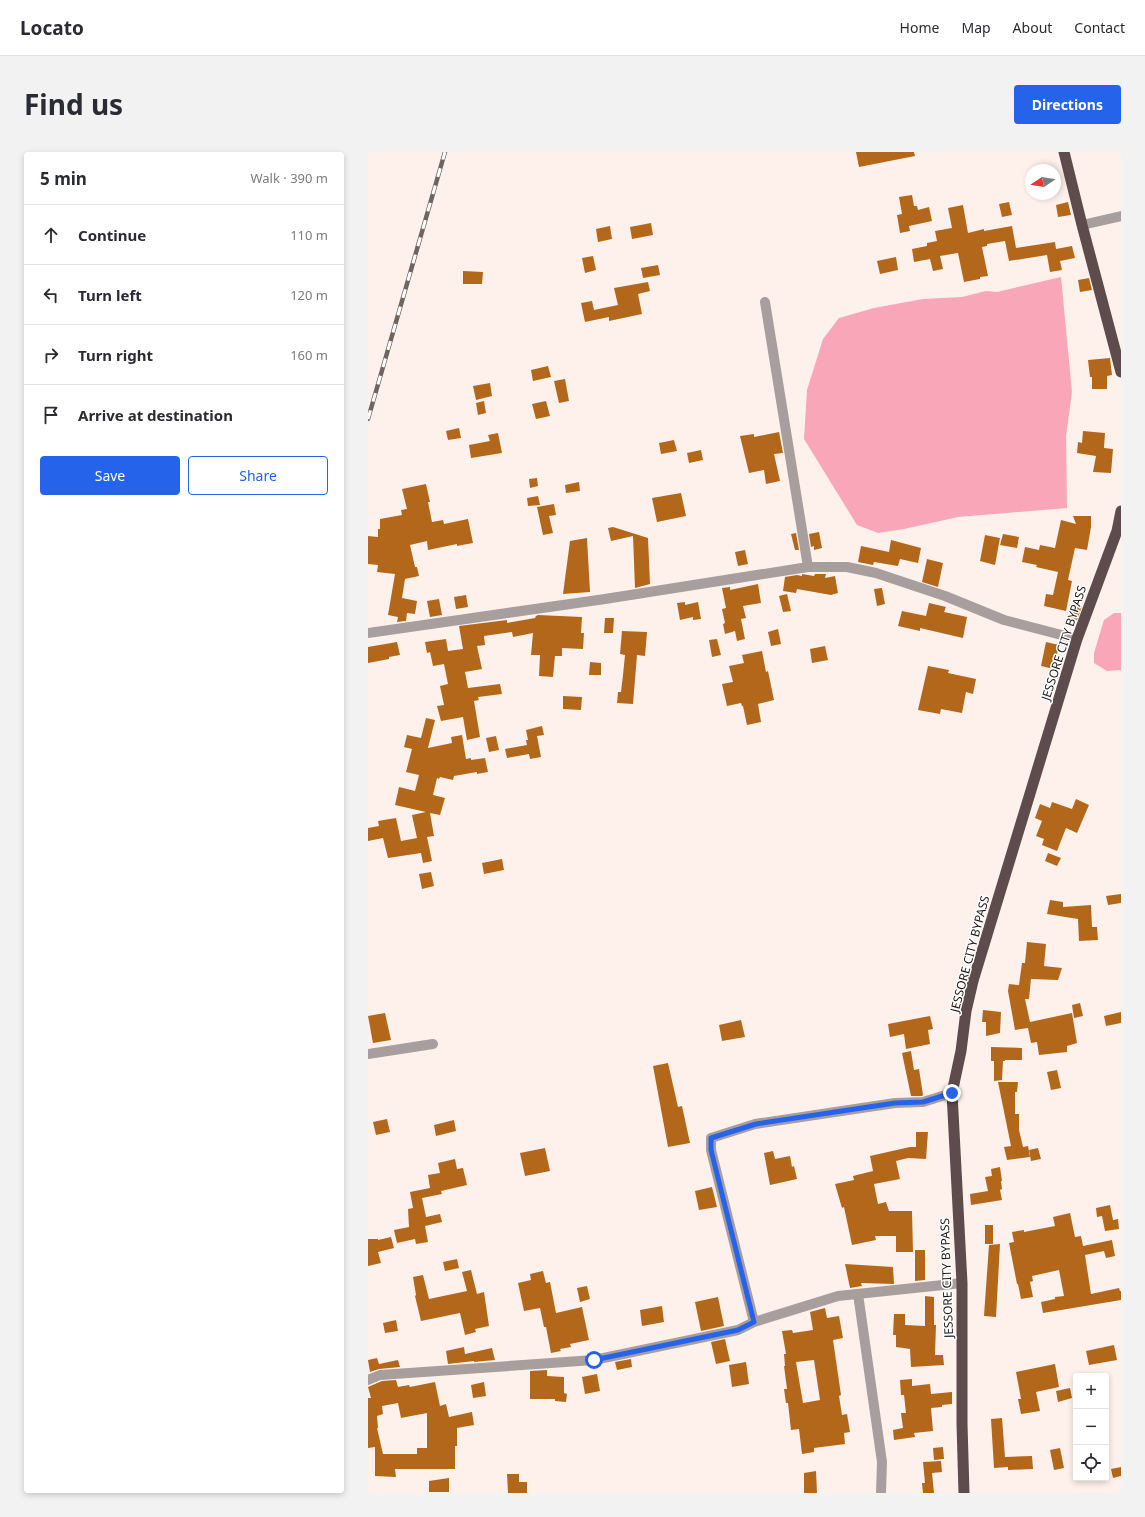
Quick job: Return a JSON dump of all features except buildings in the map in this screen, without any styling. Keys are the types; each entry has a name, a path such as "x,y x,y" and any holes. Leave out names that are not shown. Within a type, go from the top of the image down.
{"highway":[{"path":"1064,152 1121,372"},
{"name":"JESSORE CITY BYPASS","path":"964,1493 962,1424 962,1283 952,1093 962,1051 966,1011 973,981 1077,639 1119,532 1121,511"}],"street":[{"path":"1082,225 1121,216"},
{"path":"766,302 808,567"},
{"path":"368,633 605,599 808,567 847,567 876,573 945,596 1004,620 1077,639"},
{"path":"368,1054 433,1044"},
{"path":"754,1322 711,1150 711,1138 756,1124 895,1103 923,1102 952,1093"},
{"path":"368,1380 380,1375 594,1360 738,1330 754,1322 838,1296 962,1283"},
{"path":"858,1294 882,1462 881,1493"}],"shaded area":[{"path":"1061,277 1072,392 1066,436 1067,508 958,517 878,533 857,525 804,439 807,390 823,339 839,318 874,308 923,299 962,297 986,291 997,292"},
{"path":"1114,613 1121,613 1121,670 1107,671 1094,663 1094,653 1104,620"}],"railway":[{"path":"368,419 445,152"}],"route":[{"path":"594,1360 738,1330 754,1322 711,1150 711,1138 756,1124 895,1103 923,1102 952,1093"}]}
